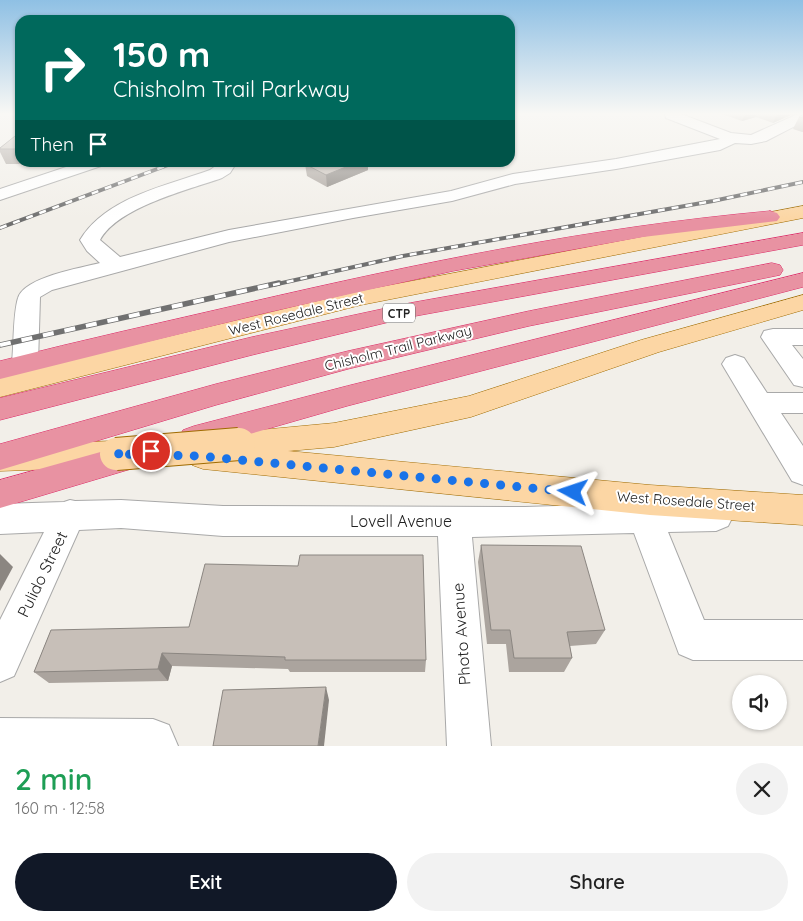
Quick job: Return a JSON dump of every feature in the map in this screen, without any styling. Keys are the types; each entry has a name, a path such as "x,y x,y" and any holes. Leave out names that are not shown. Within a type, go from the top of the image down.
{"highway":[{"path":"12,367 430,269 623,235 730,220 770,218"},
{"name":"CTP","path":"0,409 135,374 402,312 803,240"},
{"name":"Chisholm Trail Parkway","path":"0,458 210,396 430,340 630,297 803,264"},
{"path":"0,494 347,396 803,280"}],"main road":[{"path":"770,218 803,212"},
{"name":"West Rosedale Street","path":"0,387 360,298 770,218"},
{"path":"116,454 334,435 471,406 650,346 803,302"},
{"name":"West Rosedale Street","path":"0,458 116,454 199,456 650,500 803,512"}],"street":[{"path":"12,367 32,292 44,285 116,264 229,236 353,212 436,199 513,179 600,167 699,149"},
{"path":"0,184 54,167"},
{"path":"0,195 83,167"},
{"path":"116,264 94,247 90,240 92,232 98,225 119,211 216,174 226,167"},
{"path":"800,370 773,337 803,337"},
{"path":"735,364 803,472"},
{"path":"759,403 803,403"},
{"name":"Lovell Avenue","path":"0,519 70,514 121,514 223,521 454,521 645,518 803,512"},
{"name":"Pulido Street","path":"0,662 70,514"},
{"path":"645,518 693,640 803,640"},
{"name":"Photo Avenue","path":"454,521 469,746"},
{"path":"0,740 153,741 156,746"}],"building":[{"path":"311,167 346,167 326,175"},
{"path":"481,545 581,546 605,630 567,632 572,658 514,658 510,630 491,630"},
{"path":"300,555 423,555 426,660 285,660 285,657 162,653 158,669 34,672 51,630 189,627 205,564 298,566"},
{"path":"326,687 318,746 213,746 223,690"}],"railway":[{"path":"0,228 163,167"},
{"path":"273,285 403,256 713,201 803,182"},
{"path":"0,345 279,283"}],"route":[{"path":"151,451 116,454 199,456 573,492"}]}
